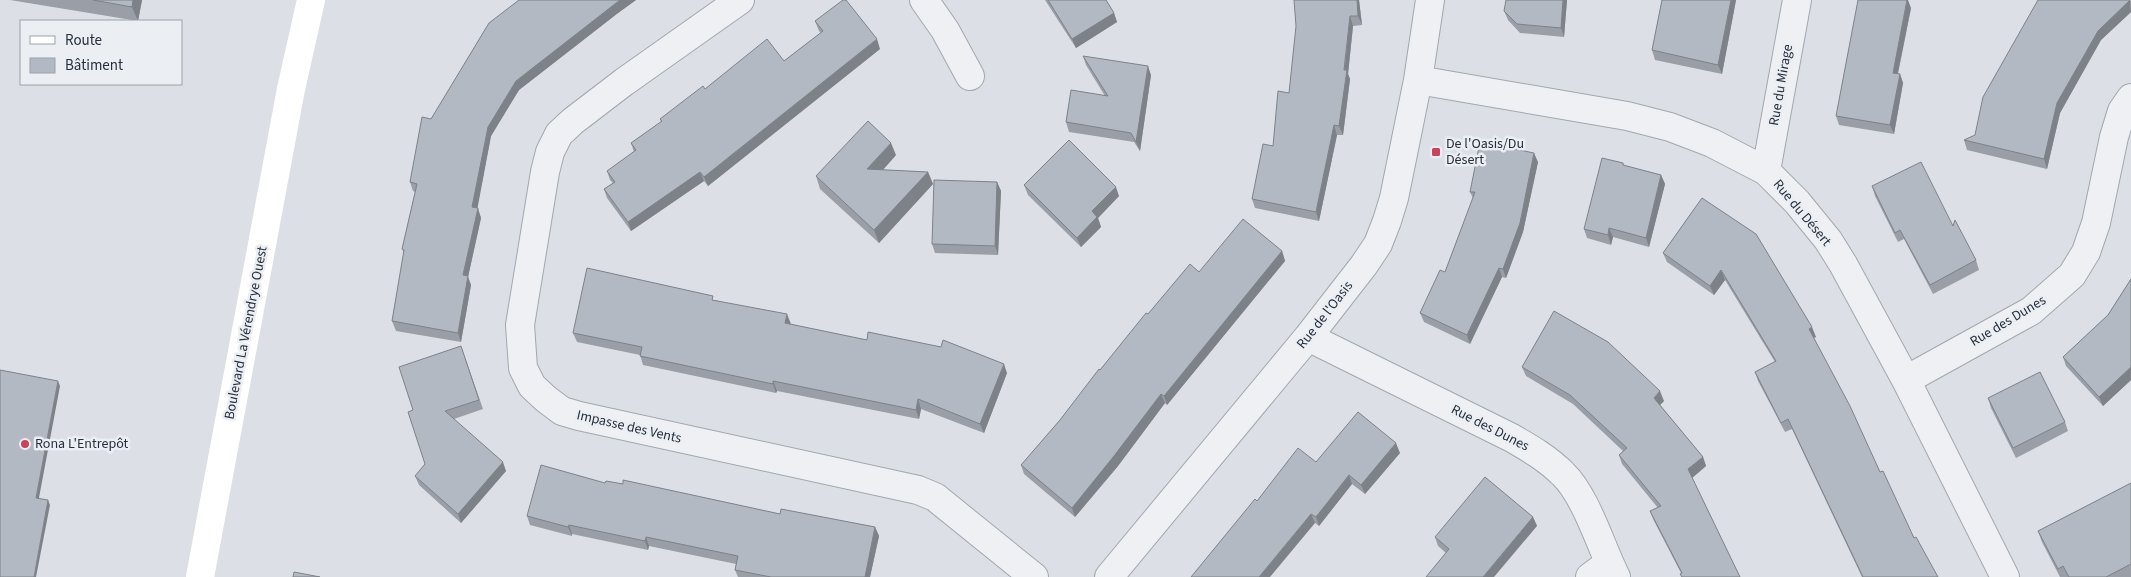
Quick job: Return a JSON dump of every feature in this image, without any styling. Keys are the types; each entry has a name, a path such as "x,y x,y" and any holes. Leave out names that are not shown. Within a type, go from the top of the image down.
{"main road":[{"name":"Boulevard La Vérendrye Ouest","path":"291,90 303,0"},
{"name":"Boulevard La Vérendrye Ouest","path":"200,577 291,90 311,0"}],"street":[{"name":"Impasse des Vents","path":"740,0 624,82 559,134 550,152 545,172 520,325 523,368 532,386 562,411 578,416 918,490 935,497 1034,577"},
{"path":"924,0 945,30 970,76"},
{"name":"Rue de l'Oasis","path":"1109,577 1308,337 1378,244 1394,198 1418,80 1430,0"},
{"name":"Rue du Mirage","path":"1766,171 1797,0"},
{"name":"Rue du Désert","path":"1418,80 1627,116 1670,126 1712,144 1766,171 1797,202 1828,240 1843,264 1906,380 2005,577"},
{"name":"Rue des Dunes","path":"1906,380 2031,311 2072,276 2086,252 2096,223 2114,137 2122,110 2131,98"},
{"name":"Rue des Dunes","path":"1308,337 1512,438 1542,456 1565,475 1582,502 1605,572"}],"building":[{"path":"93,0 133,0 132,7"},
{"path":"519,0 620,0 516,81 488,127 472,207 478,208 463,275 468,276 458,333 392,321 404,250 402,249 417,184 410,182 422,117 431,119 489,23"},
{"path":"843,0 846,0 877,39 704,177 700,172 628,222 604,189 615,182 607,171 636,150 631,143 662,121 660,119 703,86 705,89 767,39 784,61 823,31 815,21"},
{"path":"1048,0 1106,0 1114,13 1072,39"},
{"path":"1294,0 1357,0 1358,16 1350,16 1344,70 1347,70 1339,126 1334,125 1316,212 1252,199 1263,144 1273,146 1278,91 1289,93 1296,26"},
{"path":"1506,0 1563,0 1561,28 1517,24 1504,11"},
{"path":"1662,0 1731,0 1718,65 1652,50"},
{"path":"1858,0 1907,0 1893,73 1900,74 1890,125 1836,116"},
{"path":"2038,0 2130,0 2098,31 2057,103 2044,159 1964,140 1975,135 1983,97"},
{"path":"1083,56 1148,66 1136,142 1131,133 1066,122 1071,90 1108,96"},
{"path":"868,121 891,143 867,169 928,172 874,230 816,176"},
{"path":"1069,140 1116,187 1092,211 1097,217 1077,238 1024,185"},
{"path":"1480,142 1534,153 1520,223 1503,269 1499,268 1467,335 1420,313 1440,270 1445,272 1475,192 1470,192"},
{"path":"1602,158 1661,175 1646,238 1609,228 1608,235 1584,229"},
{"path":"1921,162 1953,226 1955,220 1976,260 1930,285 1900,230 1895,233 1872,186"},
{"path":"934,180 997,182 995,246 932,244"},
{"path":"1702,198 1756,234 1812,327 1809,329 1850,406 1880,472 1883,471 1914,538 1916,537 1938,577 1863,577 1788,419 1781,423 1755,372 1776,361 1721,270 1710,286 1663,253"},
{"path":"1243,219 1282,251 1164,396 1161,394 1072,508 1021,465 1060,420 1099,369 1146,313 1148,314 1190,264 1199,272"},
{"path":"587,268 713,296 712,300 787,314 785,323 867,340 868,332 941,347 943,340 1004,364 980,424 918,399 916,410 773,381 773,384 640,356 642,347 573,333"},
{"path":"2131,279 2131,367 2099,397 2063,357 2108,315"},
{"path":"1554,311 1608,342 1660,391 1654,398 1703,457 1688,469 1740,577 1682,577 1680,574 1682,573 1650,511 1661,506 1619,455 1627,448 1570,395 1522,367"},
{"path":"461,346 479,400 445,411 503,462 458,514 415,476 425,464 408,412 413,410 399,367"},
{"name":"Rona L'Entrepôt","path":"0,370 58,381 36,498 48,500 34,577 0,577"},
{"path":"2040,372 2065,422 2013,448 1988,398"},
{"path":"1358,412 1396,443 1361,485 1349,475 1316,517 1311,514 1259,577 1191,577 1255,499 1257,501 1298,448 1316,462"},
{"path":"541,465 605,483 606,481 623,484 623,480 780,514 781,509 875,527 865,577 771,577 735,570 738,556 646,537 645,541 569,525 568,527 527,516"},
{"path":"1485,477 1533,517 1483,577 1426,577 1449,549 1435,537"},
{"path":"2131,483 2131,564 2106,577 2069,577 2063,566 2058,569 2038,531"},
{"path":"294,572 320,577 293,577"}],"place":[{"name":"De l'Oasis/Du Désert","path":"1436,152"},
{"name":"Rona L'Entrepôt","path":"25,444"}]}
